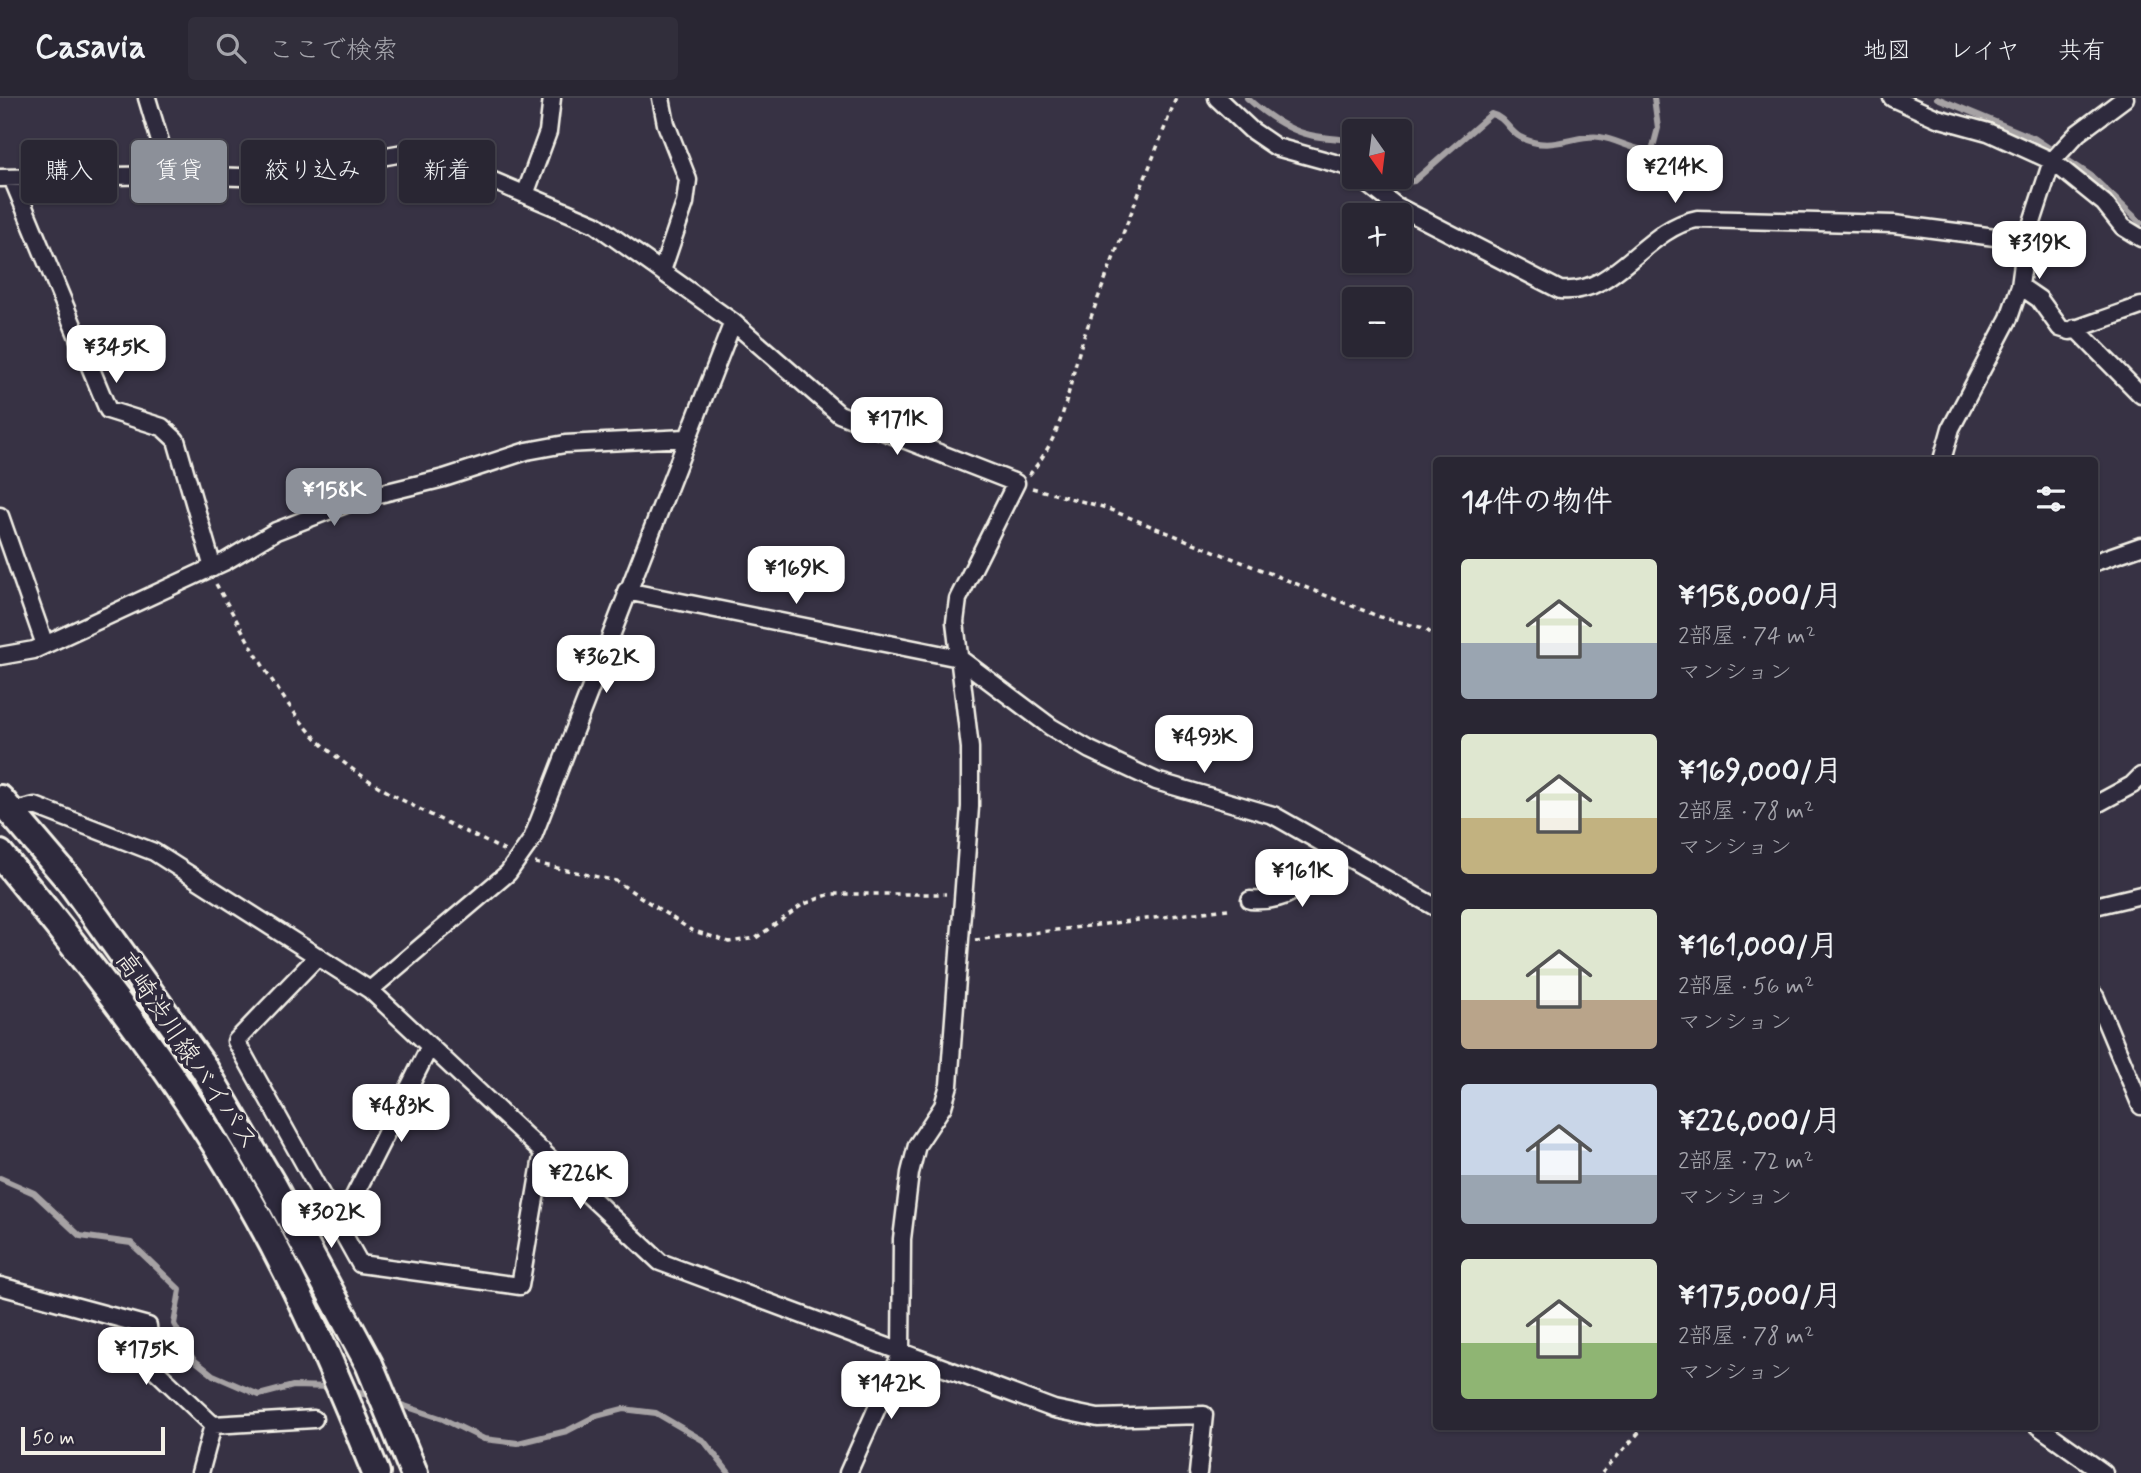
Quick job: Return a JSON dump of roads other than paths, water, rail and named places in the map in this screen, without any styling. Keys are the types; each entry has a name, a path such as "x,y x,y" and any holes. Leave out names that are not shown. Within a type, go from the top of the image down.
{"main road":[{"name":"高崎渋川線バイパス","path":"5,805 70,881 204,1068 272,1184 369,1364 413,1471"},
{"name":"高崎渋川線バイパス","path":"0,854 110,991 179,1087 241,1185 329,1359 376,1473"}],"street":[{"path":"147,98 160,140"},
{"path":"526,192 548,132 552,98"},
{"path":"661,98 666,124 688,180 685,202 662,271"},
{"path":"1217,98 1251,130 1276,147 1342,165"},
{"path":"1892,98 1937,118 1989,132 2052,161 2104,202 2123,227 2141,238"},
{"path":"1943,457 1951,428 2008,318 2020,286 2026,241 2052,161 2078,133 2125,98"},
{"path":"227,176 308,170 420,150 596,223 733,322 839,414 1016,483 958,599 955,622 970,748 970,807 949,1085 943,1106 917,1145 910,1173 902,1239 901,1354 848,1473"},
{"path":"131,175 6,178 108,410 162,426 176,440 213,568"},
{"path":"1374,189 1395,205 1560,290 1585,290 1598,285 1655,237 1683,222 1697,219 1894,224 2026,241"},
{"path":"2020,286 2039,299 2060,328 2070,331 2141,306"},
{"path":"370,990 508,873 532,839 626,591 733,322"},
{"path":"2075,328 2141,395"},
{"path":"0,656 34,650 213,568 275,531 322,513 527,451 565,444 687,438"},
{"path":"0,516 45,645"},
{"path":"2098,561 2141,546"},
{"path":"626,591 959,658 1051,727 1090,750 1156,781 1273,816 1433,906"},
{"path":"2098,804 2133,785 2141,776"},
{"path":"5,805 35,806 154,852 370,990 660,1262 901,1354 1065,1411 1098,1418 1204,1415 1198,1473"},
{"path":"1250,900 1273,901 1292,894 1332,856 1348,857"},
{"path":"2098,905 2141,895"},
{"path":"318,956 236,1041 360,1264 520,1286 542,1151"},
{"path":"2098,1003 2141,1106"},
{"path":"339,1226 430,1046"},
{"path":"0,1286 148,1326 152,1367 213,1425 314,1419"},
{"path":"200,1473 213,1425"},
{"path":"2044,1430 2104,1473"}],"waterway":[{"path":"1247,98 1268,115 1301,133 1342,139"},
{"path":"1412,181 1491,114 1500,118 1520,137 1531,142 1542,144 1600,137 1652,151 1658,128 1654,98"},
{"path":"1937,98 2034,138 2090,175 2141,223"},
{"path":"0,1178 34,1193 80,1236 131,1243 180,1290 174,1324 193,1359 213,1375 259,1395 293,1386 332,1387"},
{"path":"349,1391 373,1396"},
{"path":"393,1402 443,1419 484,1439 518,1443 567,1431 596,1416 623,1409 656,1413 704,1441 729,1473"}]}
